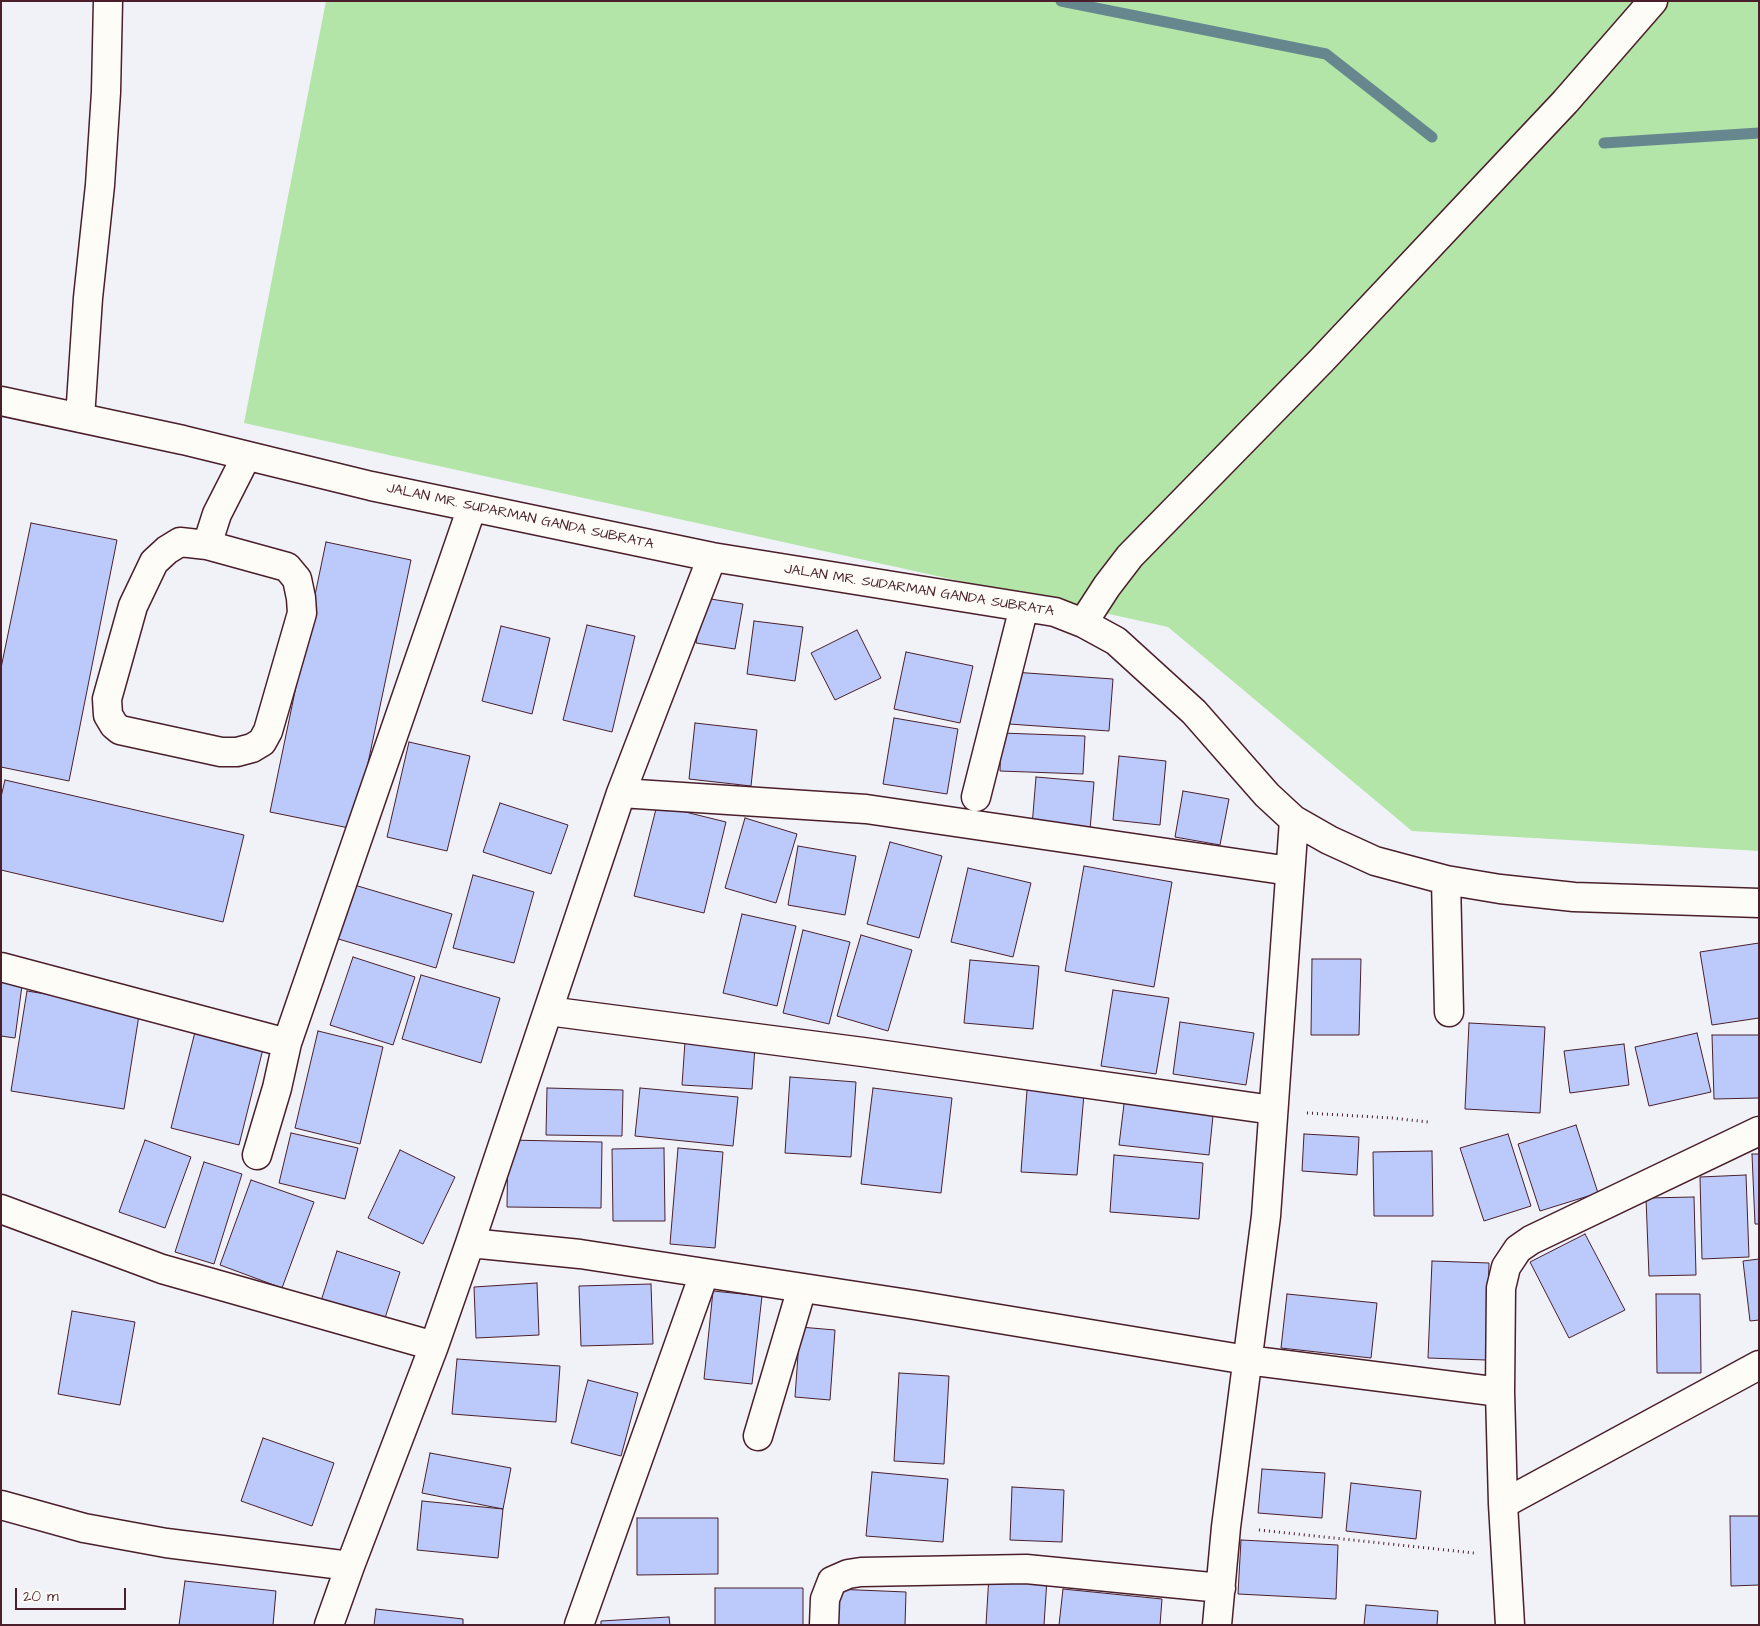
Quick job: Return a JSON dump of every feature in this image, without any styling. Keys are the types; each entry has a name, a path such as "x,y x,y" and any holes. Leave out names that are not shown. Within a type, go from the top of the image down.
{"street":[{"path":"80,418 88,298 106,92 108,1"},
{"path":"1083,623 1107,586 1130,556 1328,354 1565,102 1653,1"},
{"name":"JALAN MR. SUDARMAN GANDA SUBRATA","path":"1,401 183,440 246,457 371,486 712,557 1055,612 1083,623 1116,641 1160,679 1194,712 1267,795 1294,820 1329,840 1376,861 1446,880 1500,889 1574,897 1711,903 1759,903"},
{"path":"207,544 217,514 246,457"},
{"path":"257,1154 277,1088 287,1043 472,507"},
{"path":"180,542 207,544 287,567 297,579 301,598 302,612 268,731 262,742 252,748 237,752 222,752 120,730 111,721 106,708 133,606 154,562 167,550 180,542"},
{"path":"330,1625 350,1566 434,1346 470,1243 620,793 712,557"},
{"path":"976,798 1024,607"},
{"path":"620,793 866,809 1290,871"},
{"path":"1217,1625 1226,1527 1266,1216 1294,820"},
{"path":"1446,880 1449,1012"},
{"path":"1,967 287,1043"},
{"path":"548,1011 862,1052 1273,1110"},
{"path":"1510,1625 1503,1504 1500,1392 1501,1288 1506,1267 1518,1250 1531,1240 1759,1131"},
{"path":"1,1209 162,1269 434,1346"},
{"path":"470,1243 580,1254 1247,1360 1500,1392"},
{"path":"579,1625 704,1274"},
{"path":"758,1436 802,1288"},
{"path":"1503,1504 1759,1365"},
{"path":"1,1505 84,1528 166,1544 350,1566"},
{"path":"824,1625 825,1599 832,1582 848,1574 861,1572 1026,1569 1221,1588"}],"path":[{"path":"1273,1110 1428,1122"},
{"path":"1226,1527 1506,1556"}],"green space":[{"path":"326,1 1759,1 1759,851 1412,831 1168,627 244,423"}],"building":[{"path":"31,523 117,540 69,781 1,767 1,668"},
{"path":"326,542 411,560 354,829 270,812"},
{"path":"704,598 743,604 735,649 696,643"},
{"path":"754,621 803,627 795,681 747,674"},
{"path":"587,625 635,636 612,732 563,720"},
{"path":"501,626 550,638 532,714 482,701"},
{"path":"857,630 881,678 835,700 811,653"},
{"path":"906,652 973,666 960,723 894,709"},
{"path":"1013,672 1113,679 1109,731 1009,724"},
{"path":"894,718 958,729 947,794 883,784"},
{"path":"695,723 757,730 751,786 689,779"},
{"path":"1001,733 1085,736 1083,774 1000,771"},
{"path":"409,742 470,756 447,851 387,837"},
{"path":"1119,756 1166,761 1160,825 1113,820"},
{"path":"1036,777 1094,782 1090,830 1032,826"},
{"path":"5,780 244,835 223,922 1,870 1,797"},
{"path":"1183,791 1229,799 1220,845 1175,837"},
{"path":"500,803 568,825 551,874 483,852"},
{"path":"657,805 726,822 704,913 634,896"},
{"path":"745,818 797,834 776,903 725,888"},
{"path":"890,842 942,856 919,938 867,924"},
{"path":"798,846 856,856 845,915 788,905"},
{"path":"1084,866 1172,882 1154,987 1065,971"},
{"path":"968,868 1031,883 1013,957 951,942"},
{"path":"473,875 534,892 514,963 453,948"},
{"path":"351,884 452,914 436,968 335,938"},
{"path":"742,914 796,926 777,1006 723,993"},
{"path":"803,930 850,942 829,1024 783,1013"},
{"path":"861,935 912,950 888,1031 837,1016"},
{"path":"1759,943 1759,1018 1712,1025 1700,952"},
{"path":"353,957 415,977 393,1045 330,1025"},
{"path":"1312,959 1361,959 1359,1035 1311,1035"},
{"path":"970,960 1039,966 1033,1029 964,1023"},
{"path":"1,975 23,978 15,1038 1,1036"},
{"path":"421,975 500,998 481,1063 402,1039"},
{"path":"1113,990 1169,998 1156,1074 1101,1066"},
{"path":"27,991 140,1009 124,1109 11,1091"},
{"path":"1180,1022 1254,1033 1246,1085 1173,1074"},
{"path":"1469,1023 1545,1027 1540,1113 1465,1109"},
{"path":"318,1031 383,1047 360,1144 295,1128"},
{"path":"195,1032 263,1049 239,1145 171,1128"},
{"path":"1697,1033 1711,1092 1649,1106 1635,1047"},
{"path":"1712,1035 1759,1035 1759,1098 1714,1099"},
{"path":"685,1042 755,1047 752,1089 682,1085"},
{"path":"1624,1044 1629,1085 1570,1093 1564,1051"},
{"path":"790,1077 856,1082 851,1157 785,1153"},
{"path":"547,1088 623,1090 622,1136 546,1135"},
{"path":"640,1088 738,1097 733,1146 635,1136"},
{"path":"873,1088 952,1098 941,1193 861,1184"},
{"path":"1027,1090 1084,1094 1077,1175 1021,1172"},
{"path":"1125,1096 1214,1106 1209,1155 1119,1145"},
{"path":"1576,1125 1598,1193 1540,1211 1518,1144"},
{"path":"291,1133 358,1148 345,1199 279,1183"},
{"path":"1304,1134 1359,1137 1357,1175 1302,1171"},
{"path":"1508,1134 1531,1206 1484,1221 1460,1148"},
{"path":"145,1140 191,1157 165,1228 119,1212"},
{"path":"508,1140 602,1142 601,1208 507,1207"},
{"path":"664,1148 665,1221 613,1221 612,1149"},
{"path":"678,1148 723,1152 715,1248 670,1244"},
{"path":"400,1150 455,1177 423,1244 368,1218"},
{"path":"1432,1151 1433,1216 1374,1216 1373,1152"},
{"path":"1752,1154 1759,1154 1759,1224 1755,1224"},
{"path":"1114,1155 1203,1163 1199,1219 1110,1212"},
{"path":"204,1162 242,1174 214,1264 175,1252"},
{"path":"1746,1175 1749,1257 1702,1259 1700,1177"},
{"path":"251,1180 314,1202 282,1288 220,1265"},
{"path":"1694,1197 1696,1275 1649,1276 1646,1198"},
{"path":"1585,1234 1625,1310 1569,1338 1530,1262"},
{"path":"337,1251 400,1272 384,1321 321,1301"},
{"path":"1759,1259 1759,1320 1750,1321 1743,1261"},
{"path":"1432,1261 1489,1263 1486,1360 1428,1358"},
{"path":"537,1283 539,1335 476,1338 474,1287"},
{"path":"651,1284 653,1344 581,1346 579,1286"},
{"path":"713,1291 762,1296 752,1384 704,1379"},
{"path":"1287,1294 1377,1303 1371,1358 1281,1348"},
{"path":"1656,1294 1700,1294 1701,1373 1657,1373"},
{"path":"72,1311 135,1322 120,1405 58,1394"},
{"path":"800,1327 835,1330 830,1400 795,1397"},
{"path":"457,1359 560,1366 556,1422 452,1414"},
{"path":"899,1373 949,1376 944,1464 894,1461"},
{"path":"588,1380 638,1393 621,1456 571,1443"},
{"path":"263,1438 334,1463 312,1526 241,1501"},
{"path":"430,1453 511,1468 503,1509 422,1493"},
{"path":"1262,1469 1325,1473 1322,1518 1258,1513"},
{"path":"872,1472 948,1479 943,1542 866,1536"},
{"path":"1351,1483 1421,1491 1416,1539 1346,1531"},
{"path":"1012,1487 1064,1490 1062,1542 1010,1540"},
{"path":"422,1501 503,1509 498,1558 417,1550"},
{"path":"1730,1516 1759,1516 1759,1585 1731,1586"},
{"path":"637,1518 718,1518 718,1574 637,1575"},
{"path":"1241,1540 1338,1545 1336,1599 1238,1594"},
{"path":"989,1575 1047,1579 1044,1625 986,1625"},
{"path":"185,1581 276,1591 273,1625 179,1625"},
{"path":"715,1588 803,1588 803,1625 715,1625"},
{"path":"835,1589 906,1592 905,1625 834,1625"},
{"path":"1063,1589 1162,1599 1160,1625 1059,1625"},
{"path":"1366,1605 1438,1611 1437,1625 1364,1625"},
{"path":"376,1609 463,1619 463,1625 374,1625"},
{"path":"669,1617 670,1625 601,1625 601,1621"}],"waterway":[{"path":"1061,1 1326,54 1432,137"},
{"path":"1604,143 1759,133"}]}
